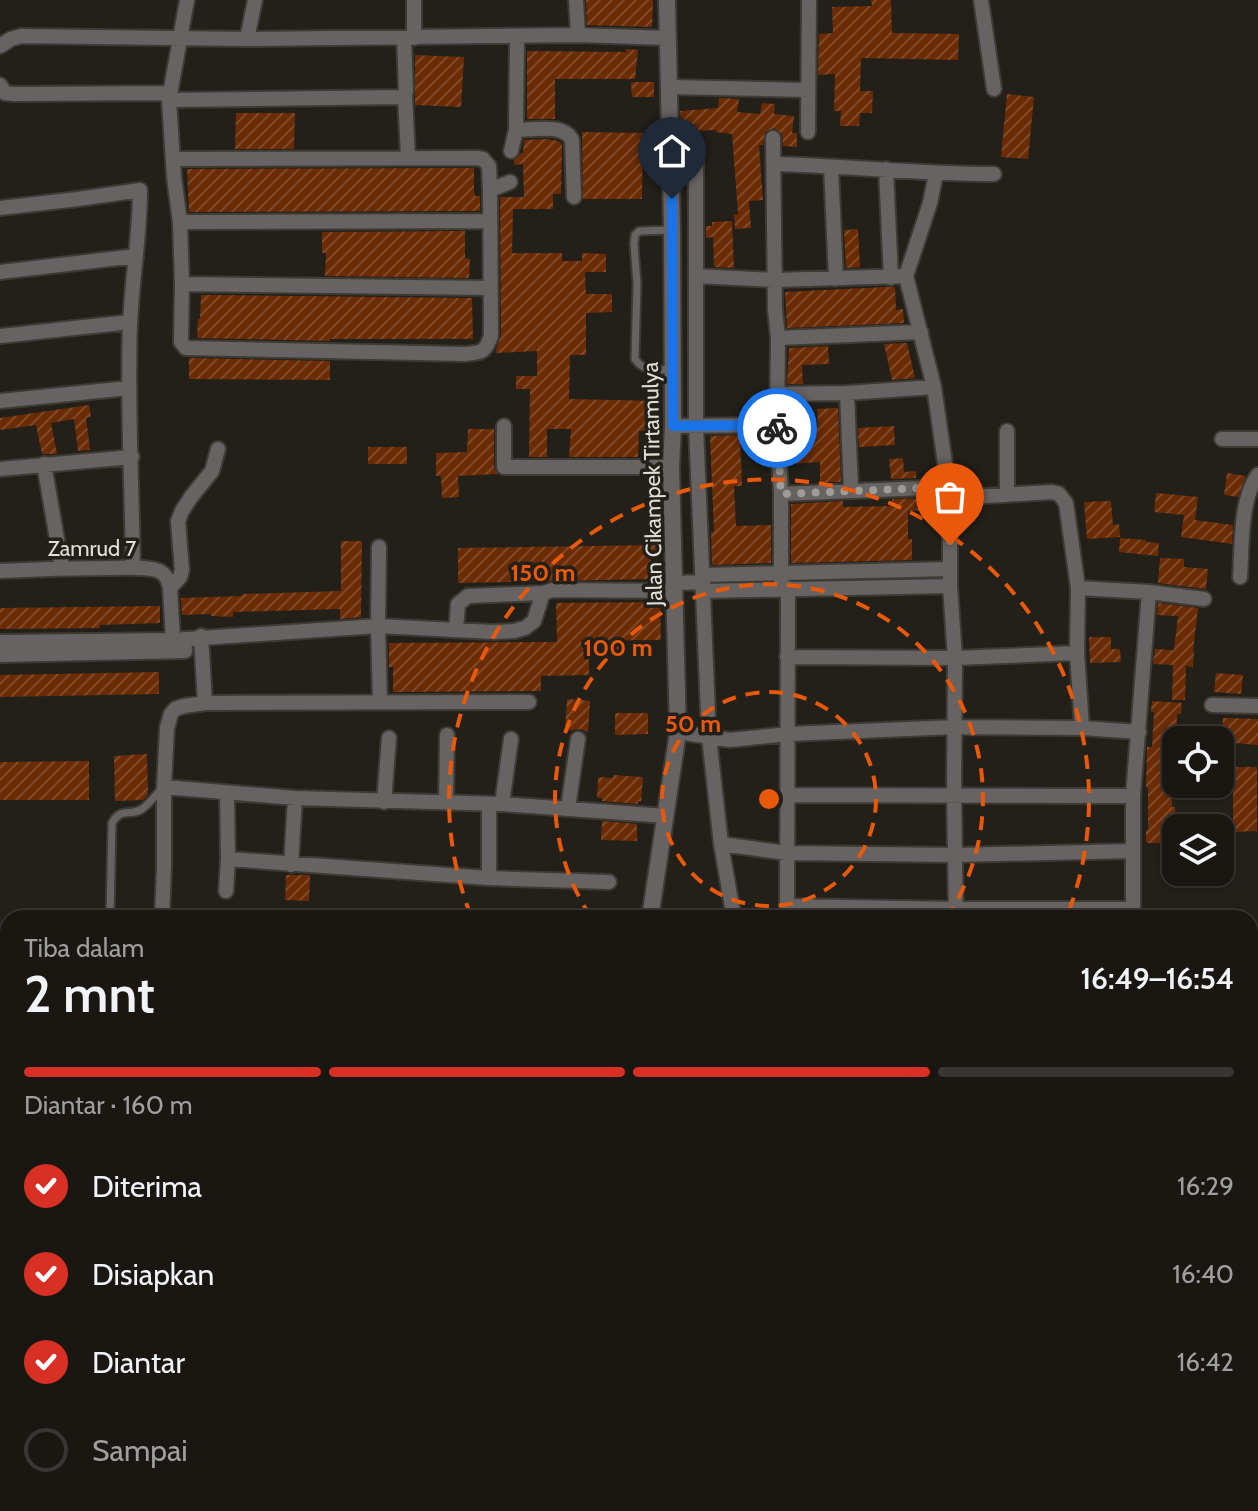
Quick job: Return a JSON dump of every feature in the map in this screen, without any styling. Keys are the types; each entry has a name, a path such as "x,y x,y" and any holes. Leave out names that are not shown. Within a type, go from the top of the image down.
{"street":[{"path":"173,159 483,159 489,166 490,190 491,336 487,347 483,351 465,354 186,348 181,342 180,222 173,159 170,96 187,0"},
{"path":"247,39 255,0"},
{"path":"408,157 405,95 414,0"},
{"path":"576,0 578,35"},
{"name":"Jalan Cikampek Tirtamulya","path":"651,910 678,732 671,467 672,230 667,0"},
{"path":"808,132 809,0"},
{"path":"981,0 994,89"},
{"path":"0,46 21,36 247,39 578,35 668,38"},
{"path":"511,151 516,130 517,37"},
{"path":"0,85 5,93 14,94 386,98 405,95"},
{"path":"670,87 807,90"},
{"path":"516,130 549,129 570,134 574,197"},
{"path":"671,138 691,137 696,147 696,426 709,737 721,844 733,910"},
{"path":"773,138 777,425 787,657 787,910"},
{"path":"774,164 936,174 994,174"},
{"path":"831,167 836,279"},
{"path":"886,169 899,277 921,332 934,387 950,493 950,586 955,658 956,910"},
{"path":"899,277 930,203 936,174"},
{"path":"490,190 510,182"},
{"path":"0,208 140,190 140,226 130,322 133,568"},
{"path":"180,222 490,221"},
{"path":"0,272 136,256"},
{"path":"696,276 775,280 899,277"},
{"path":"182,284 489,288"},
{"path":"0,336 130,322"},
{"path":"778,338 921,332"},
{"path":"778,394 934,387"},
{"path":"0,401 129,388"},
{"path":"847,393 851,491"},
{"path":"673,426 777,425"},
{"path":"504,426 504,467 671,467"},
{"path":"1007,431 1007,495"},
{"path":"1222,439 1258,439"},
{"path":"0,655 185,651 178,639 170,588 182,570 178,521 191,497 212,471 218,449"},
{"path":"0,469 132,457"},
{"path":"44,464 62,568"},
{"path":"1240,577 1245,510 1252,483 1258,475"},
{"path":"781,494 851,491 1007,495 1052,492 1063,498 1078,588 1077,653 1082,728"},
{"path":"379,547 380,701"},
{"name":"Zamrud 7","path":"0,571 133,568 159,571 168,580 170,588"},
{"path":"783,583 950,569"},
{"path":"456,630 458,604 468,596 675,587 703,583 950,586"},
{"path":"1078,588 1204,599"},
{"path":"1133,910 1133,796 1149,592"},
{"path":"0,642 178,639 378,626 493,632 525,628 534,621 543,593"},
{"path":"201,636 205,703"},
{"path":"787,657 955,658 1077,653"},
{"path":"162,910 167,728 175,709 205,703 529,702"},
{"path":"1212,705 1258,706"},
{"path":"678,732 739,740 788,734 955,727 1082,728 1139,732"},
{"path":"446,802 447,735"},
{"path":"384,802 389,738"},
{"path":"489,878 496,804 511,739"},
{"path":"568,808 578,739"},
{"path":"164,787 295,798 496,804 666,816"},
{"path":"226,891 227,793"},
{"path":"787,795 1133,796"},
{"path":"291,865 295,798"},
{"path":"721,844 787,853 956,855 1133,851"},
{"path":"228,859 489,878 609,882"}],"lane":[{"path":"671,370 644,368 635,359 637,284 634,244 639,231 672,230"},
{"path":"110,910 112,823 122,813 142,809 164,787"}],"building":[{"path":"586,0 653,0 652,27 587,25"},
{"path":"871,0 891,0 892,33 959,34 958,60 861,58 860,91 873,91 872,113 860,113 859,126 840,126 841,111 834,111 835,74 818,75 819,34 833,33 832,7 872,6"},
{"path":"626,49 638,50 635,79 555,79 555,119 527,119 527,51 626,52"},
{"path":"415,55 464,57 461,107 415,105"},
{"path":"631,82 654,82 654,97 632,97"},
{"path":"1007,94 1034,97 1028,159 1001,157"},
{"path":"719,98 739,99 737,112 760,114 762,103 775,104 774,114 794,116 792,133 797,133 797,147 783,146 782,134 774,128 765,132 763,145 759,145 763,200 749,201 751,228 735,229 734,215 738,214 732,134 681,127 680,111 718,108"},
{"path":"236,113 295,113 294,149 235,149"},
{"path":"582,132 643,133 642,199 583,199"},
{"path":"547,139 562,144 561,194 553,194 553,209 513,209 512,253 562,253 562,261 582,261 582,253 606,254 606,272 585,272 586,294 612,294 612,312 586,313 586,355 570,355 569,399 658,401 657,432 639,431 638,457 569,457 571,429 547,429 547,457 529,457 530,389 516,389 516,376 537,376 537,351 495,353 501,336 500,197 524,197 523,164 514,165 514,160 523,153 524,140"},
{"path":"474,168 474,193 480,196 480,211 189,212 187,169"},
{"path":"732,221 734,268 714,267 713,237 706,238 706,226 712,226 712,222"},
{"path":"858,229 860,267 846,268 844,230"},
{"path":"465,231 465,258 470,259 469,278 325,276 326,253 322,253 322,232"},
{"path":"895,287 896,310 903,309 904,323 787,328 785,292"},
{"path":"201,295 472,298 473,339 330,341 197,338"},
{"path":"907,343 915,378 892,380 884,344"},
{"path":"828,346 829,364 802,365 803,384 787,384 789,348"},
{"path":"189,358 330,361 330,380 189,379"},
{"path":"89,405 91,417 86,418 90,450 78,451 74,419 51,423 57,454 42,454 36,425 0,430 0,418"},
{"path":"838,408 841,482 820,482 820,462 789,464 787,428 818,426 817,409"},
{"path":"894,426 895,445 859,447 858,428"},
{"path":"468,429 494,429 494,467 498,474 458,476 459,497 442,498 441,476 436,476 436,453 467,452"},
{"path":"740,435 742,486 734,486 736,526 771,525 771,563 712,565 711,532 714,532 710,436"},
{"path":"368,447 407,447 407,464 368,464"},
{"path":"903,458 904,472 916,471 916,478 891,479 889,459"},
{"path":"1227,473 1246,476 1238,497 1224,495"},
{"path":"1156,493 1198,497 1195,520 1233,525 1232,544 1181,537 1184,515 1154,512"},
{"path":"930,498 930,510 908,511 912,560 791,563 791,504 843,501 843,507 892,506 892,499"},
{"path":"1111,501 1113,525 1119,524 1120,537 1087,539 1084,502"},
{"path":"1120,538 1159,543 1158,556 1119,552"},
{"path":"341,541 362,541 361,617 340,619 340,609 233,612 233,617 182,615 181,598 341,591"},
{"path":"658,545 659,556 651,556 652,579 458,583 458,548"},
{"path":"1160,558 1184,559 1184,567 1208,569 1206,589 1158,583"},
{"path":"660,602 661,640 589,641 589,675 541,676 541,691 393,692 389,643 557,642 556,603"},
{"path":"1158,603 1198,608 1193,667 1186,666 1185,700 1172,700 1173,665 1153,664 1155,649 1174,650 1178,616 1157,615"},
{"path":"160,606 160,623 100,625 100,628 0,629 0,608"},
{"path":"1089,637 1111,637 1111,649 1120,649 1121,662 1090,663"},
{"path":"159,672 159,694 0,697 0,675"},
{"path":"1216,673 1243,675 1241,694 1214,692"},
{"path":"567,699 590,701 588,732 579,729 565,731"},
{"path":"1152,701 1182,703 1177,726 1162,726 1162,798 1172,798 1176,814 1162,814 1162,843 1146,843 1147,747 1152,747 1154,712 1151,712"},
{"path":"615,713 648,713 648,734 615,735"},
{"path":"1223,718 1258,719 1258,745 1234,743 1234,726 1222,726"},
{"path":"147,754 148,794 143,800 115,801 114,756"},
{"path":"89,761 89,800 0,800 0,762"},
{"path":"1234,767 1257,767 1257,831 1234,832"},
{"path":"613,775 643,777 641,802 602,801 602,798 597,798 598,777 613,778"},
{"path":"602,821 637,824 637,841 601,840"},
{"path":"286,875 310,875 309,901 285,900"}],"way so far":[{"path":"777,428 781,494 949,487 950,545"}],"route":[{"path":"672,199 673,426 777,425 777,428"}]}
